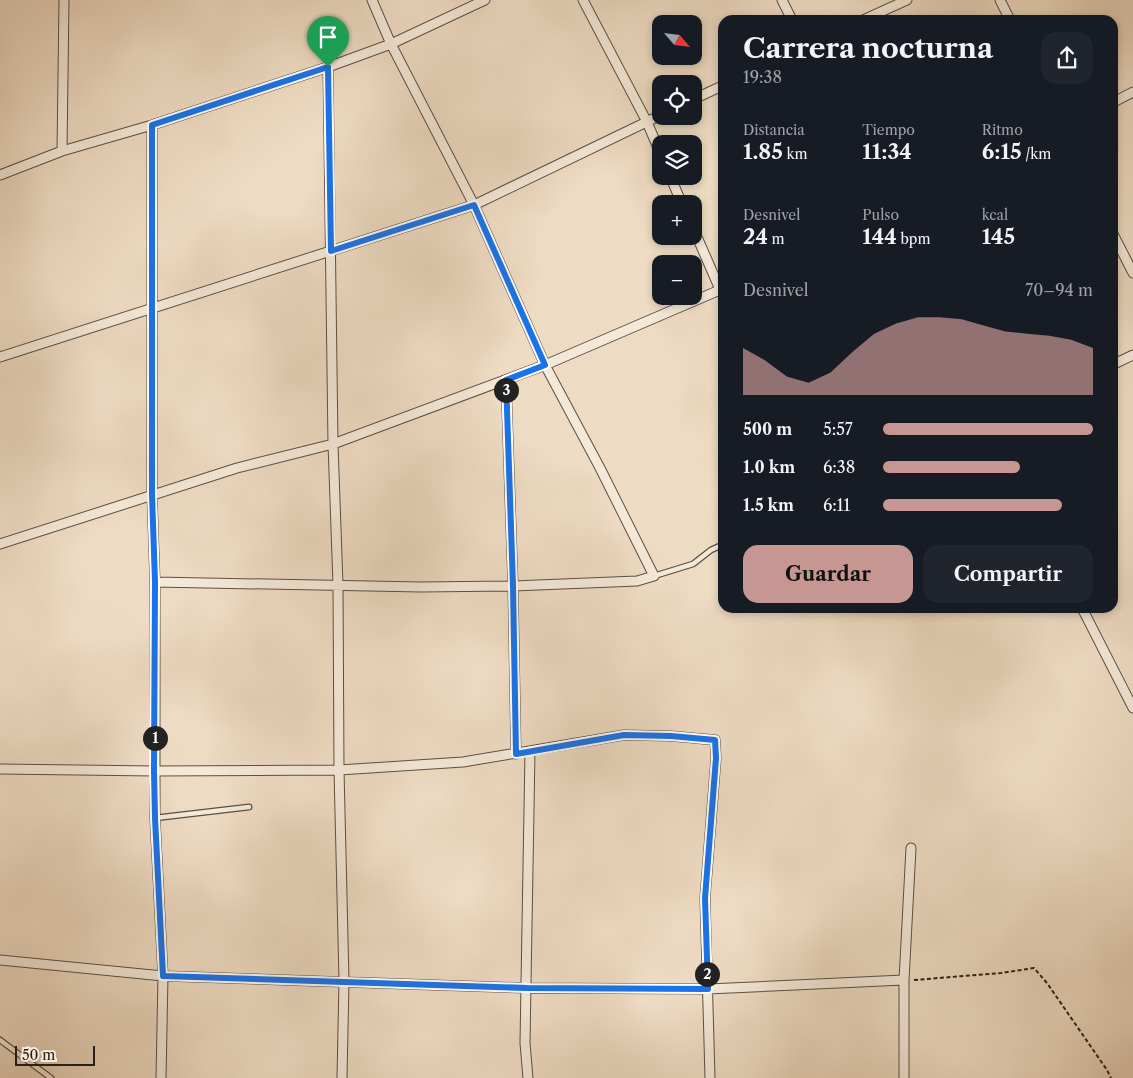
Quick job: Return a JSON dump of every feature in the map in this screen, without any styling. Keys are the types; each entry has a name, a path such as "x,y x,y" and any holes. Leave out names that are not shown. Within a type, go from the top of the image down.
{"street":[{"path":"62,152 64,0"},
{"path":"155,582 421,587 513,586 637,581 654,576 600,468 545,365 474,205 391,44 372,0"},
{"path":"0,175 62,152 152,125 328,67 391,44 485,0"},
{"path":"583,0 653,135"},
{"path":"782,0 790,15"},
{"path":"874,15 907,0"},
{"path":"1000,0 1008,15"},
{"path":"328,67 333,444 338,585 344,982 342,1078"},
{"path":"702,95 718,88"},
{"path":"1118,100 1133,92"},
{"path":"0,357 474,205 652,120"},
{"path":"152,125 152,494 155,582 154,771 163,976 161,1078"},
{"path":"1118,244 1133,273"},
{"path":"701,245 718,282"},
{"path":"0,544 237,468 333,444 545,365 718,293"},
{"path":"1118,362 1133,355"},
{"path":"506,380 516,754"},
{"path":"1085,613 1133,708"},
{"path":"0,769 154,771 340,770 463,762 624,735 671,736 715,740 716,758 705,898 710,1078"},
{"path":"528,1078 526,1043 530,751"},
{"path":"904,1078 904,980 911,848"},
{"path":"0,960 163,976 527,988 708,989 904,980"}],"lane":[{"path":"654,576 692,564 718,547"},
{"path":"155,818 249,807"},
{"path":"0,1040 51,1078"}],"path":[{"path":"904,980 1001,973 1034,968 1047,983 1111,1078"}],"route":[{"path":"328,67 331,251 474,205 545,365 506,380 516,754 624,735 671,736 715,740 716,758 705,898 708,989 527,988 163,976 154,771 155,582 152,494 152,125 328,67"}]}
